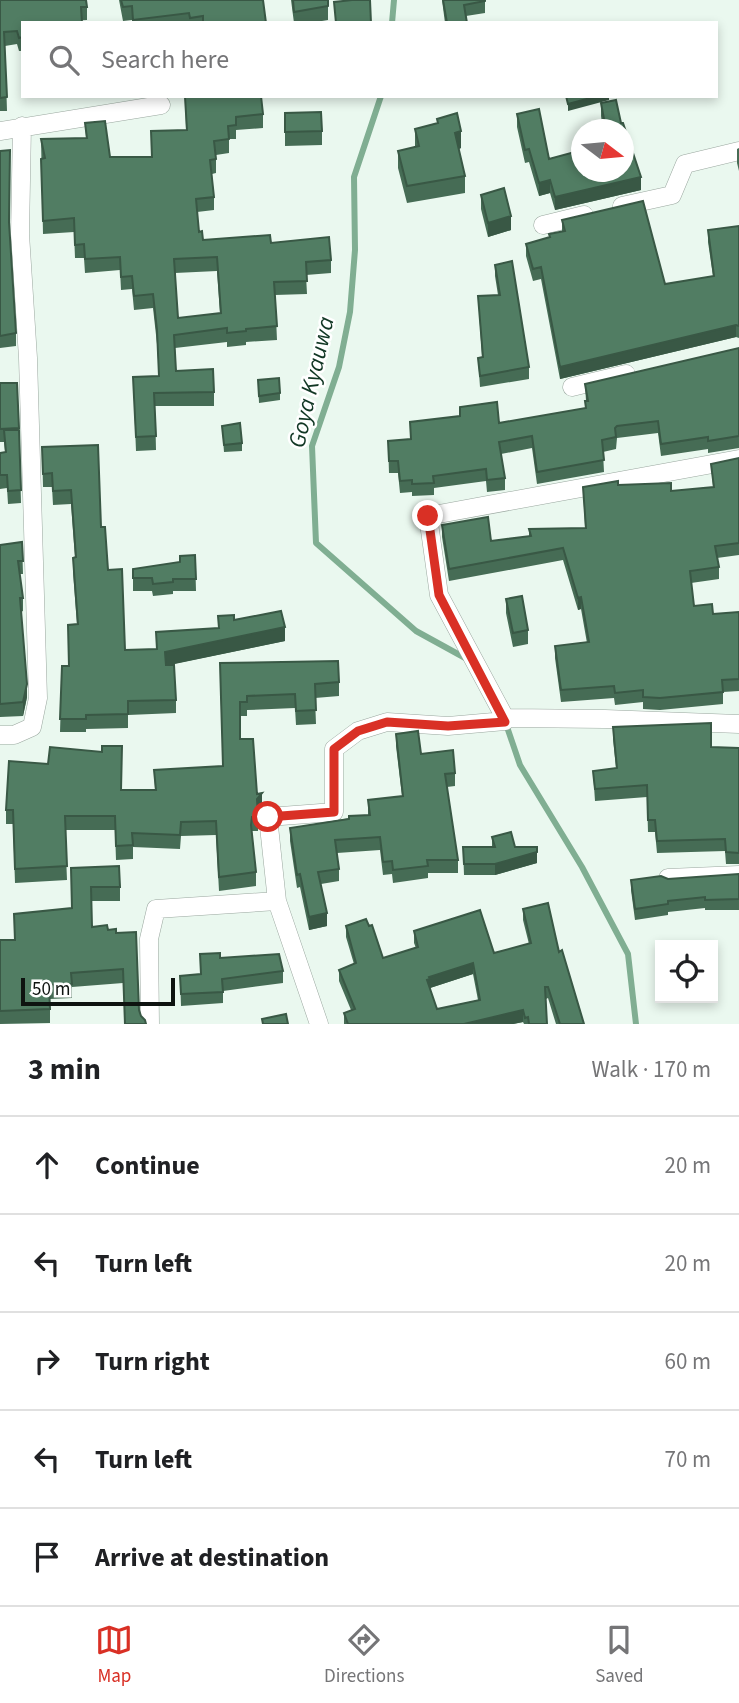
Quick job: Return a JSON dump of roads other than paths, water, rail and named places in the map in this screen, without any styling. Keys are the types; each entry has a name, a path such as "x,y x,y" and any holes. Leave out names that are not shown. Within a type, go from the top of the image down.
{"street":[{"path":"0,131 161,105"},
{"path":"0,735 14,735 32,727 38,698 27,358 20,234 22,127"},
{"path":"543,225 672,195 685,164 739,151"},
{"path":"572,387 649,369"},
{"path":"505,718 439,595 428,516 739,458"},
{"path":"505,718 739,724"},
{"path":"319,1024 277,901 268,817 334,812 334,749 358,731 387,722 448,726 505,722 505,718"},
{"path":"668,877 739,875"},
{"path":"150,1024 149,939 156,909 277,901"}],"waterway":[{"name":"Goya Kyauwa","path":"392,21 394,0"},
{"name":"Goya Kyauwa","path":"380,98 354,177 355,250 350,312 339,367 312,446 316,543 416,631 467,659"},
{"name":"Goya Kyauwa","path":"505,721 520,765 582,867 628,954 636,1024"}]}
